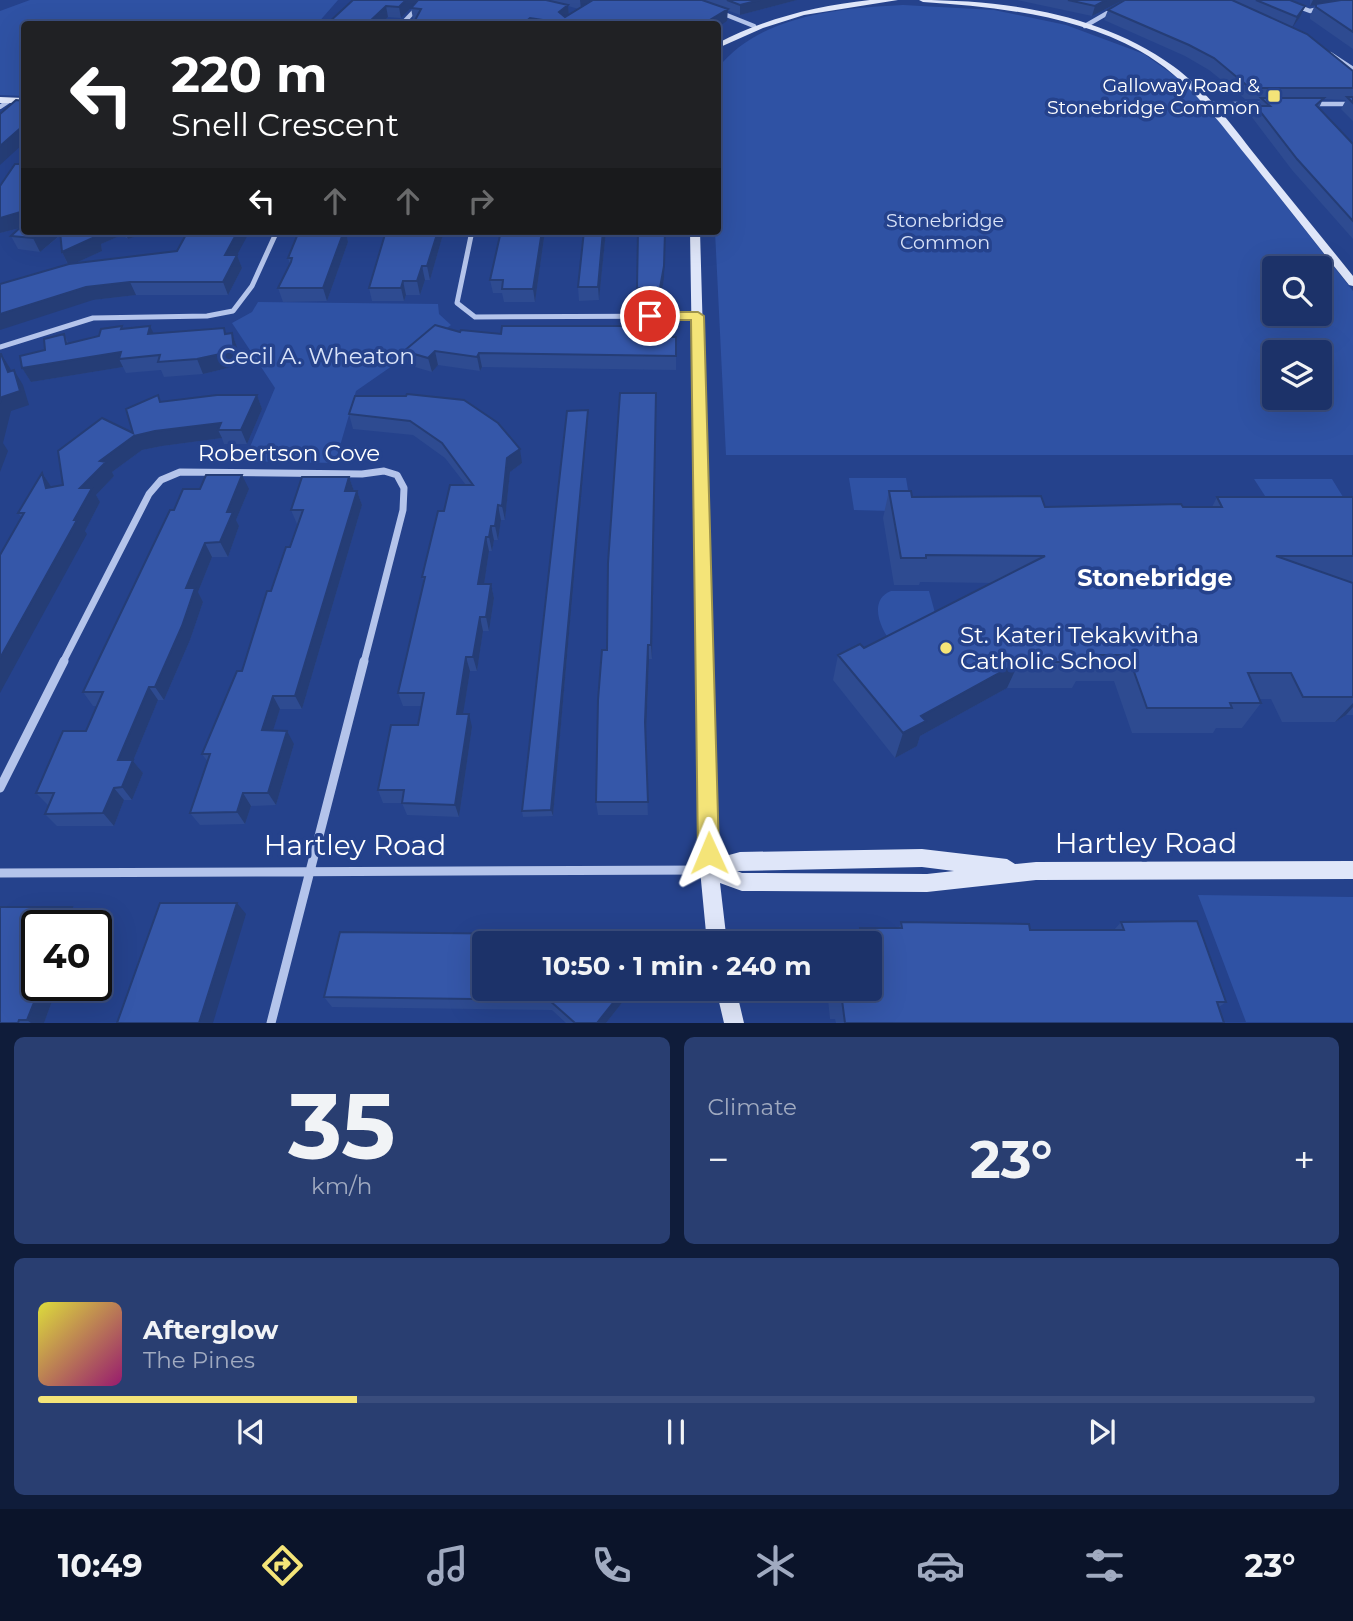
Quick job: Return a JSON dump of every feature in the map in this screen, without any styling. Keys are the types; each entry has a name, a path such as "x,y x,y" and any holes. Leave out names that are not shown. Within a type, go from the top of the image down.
{"street":[{"path":"721,44 754,26 825,8 894,0"},
{"path":"923,0 1009,9 1085,26 1150,54 1179,74 1211,104 1353,283"},
{"path":"1085,26 1130,0"},
{"path":"1280,0 1310,11 1322,9"},
{"path":"405,21 423,1"},
{"path":"709,8 754,26"},
{"path":"1323,50 1353,69"},
{"path":"0,107 5,100"},
{"path":"1211,104 1268,104"},
{"path":"1306,104 1353,104"},
{"path":"0,347 50,328 93,318 211,316 233,311 243,302 275,235"},
{"path":"471,235 457,303 475,317 698,316"},
{"path":"695,235 709,870 716,931"},
{"name":"Robertson Cove","path":"0,788 146,498 162,477 180,472 362,474 384,471 397,475 404,488 403,510 311,873"},
{"name":"Hartley Road","path":"0,873 709,870 742,882 914,883 1036,871 1353,870"},
{"path":"271,1023 311,873"},
{"path":"729,1001 734,1023"}],"green space":[{"path":"30,0 338,0 320,21 21,21 21,96 0,95 0,11"},
{"name":"Stonebridge Common","path":"903,5 994,10 1066,25 1144,54 1186,84 1214,114 1326,256 1262,256 1262,326 1332,326 1332,264 1353,291 1353,455 726,455 715,235 721,235 721,65 735,50 755,36 778,26 828,12"},
{"name":"Cecil A. Wheaton","path":"258,302 438,304 439,314 451,325 356,391 335,463 244,461 275,388 232,323 252,312"},
{"path":"849,478 906,478 909,496 892,511 854,510"},
{"path":"1254,479 1332,479 1351,510 1269,502"},
{"path":"891,591 929,591 937,620 892,643 878,615 880,601"},
{"path":"1198,895 1353,897 1353,1022 1246,1022"}],"building":[{"path":"353,0 406,0 399,7 386,6 370,21 330,21"},
{"path":"418,0 546,0 568,5 559,12 565,17 593,0 702,0 728,9 708,21 550,21 530,18 526,21 415,21 421,9 411,8"},
{"path":"727,0 760,0 740,5"},
{"path":"1068,0 1106,0 1095,6"},
{"path":"1125,0 1232,0 1307,34 1353,71 1353,88 1250,88 1214,58 1108,10"},
{"path":"1256,0 1290,0 1305,6 1297,17"},
{"path":"1353,0 1353,32 1316,7 1316,4"},
{"path":"1261,98 1324,98 1316,105 1353,144 1353,221 1297,159 1256,106 1270,106"},
{"path":"16,100 21,101 21,128 0,146 0,114"},
{"path":"15,164 21,164 21,212 0,218 0,186"},
{"path":"21,227 21,235 37,235 33,238 11,236"},
{"path":"60,235 95,235 95,237 62,252"},
{"path":"186,235 236,235 225,255 237,255 223,282 130,282 86,287 0,314 0,284 69,264 177,251"},
{"path":"297,235 343,235 323,288 278,288 291,262 292,258 288,258"},
{"path":"385,235 437,235 427,266 422,266 417,281 403,281 401,288 369,288"},
{"path":"500,235 541,235 533,289 502,289 503,280 490,280"},
{"path":"584,235 603,235 598,287 578,287"},
{"path":"638,235 665,235 660,288 637,288"},
{"path":"435,325 460,332 501,334 502,326 664,326 664,337 676,337 676,356 479,353 477,357 435,351 428,358 404,351"},
{"path":"122,326 121,329 150,326 148,334 224,328 225,334 232,333 234,351 197,359 158,362 160,355 119,359 121,352 22,368 20,356 45,350 44,339 64,334 66,344 99,336 101,329"},
{"path":"0,354 8,372 14,370 20,391 2,397 0,403"},
{"path":"620,393 656,393 651,645 648,645 645,722 648,802 596,802 598,700 602,650 607,650 608,563"},
{"path":"407,394 464,400 498,423 520,449 507,458 502,506 498,505 495,526 491,526 489,537 486,537 478,584 491,584 486,617 480,617 473,657 466,657 457,714 469,714 455,805 402,803 404,790 378,790 391,725 418,725 424,693 398,693 438,511 444,511 450,485 473,485 442,443 410,421 349,414 355,396"},
{"path":"158,395 160,402 217,395 257,395 241,430 218,430 221,423 155,431 134,436 100,461 106,462 80,488 92,488 74,520 77,520 0,658 0,555 24,513 18,513 42,473 46,488 63,485 58,451 102,418 133,433 126,409"},
{"path":"588,410 551,810 522,811 567,411"},
{"path":"206,475 242,475 227,512 233,512 220,542 205,543 186,588 195,588 182,626 155,687 149,687 118,760 133,760 122,787 114,788 103,813 45,814 54,793 36,793 63,731 86,731 103,692 83,692 170,510 174,510 183,489 200,489"},
{"path":"302,477 349,477 345,491 357,491 295,696 273,696 262,730 287,731 268,793 243,793 237,812 190,813 210,754 202,754 237,671 242,671 267,591 271,591 286,547 290,547 303,510 291,510"},
{"path":"889,491 911,491 912,497 1041,496 1045,507 1181,504 1183,507 1222,507 1217,497 1353,497 1353,556 1276,556 1353,583 1353,697 1303,697 1291,673 1248,673 1261,703 1230,703 1232,708 1147,708 1128,655 1083,655 1086,662 1019,662 921,716 926,721 903,733 838,655 860,644 864,648 1045,556 926,555 926,558 901,558"},
{"path":"160,903 237,903 199,1023 117,1023"},
{"path":"0,907 72,907 71,910 21,910 21,1001 35,1001 27,1020 0,1023"},
{"path":"1197,921 1226,1002 1217,1002 1224,1023 845,1023 842,1001 882,1001 882,931 860,931 860,928 902,928 901,922 1029,924 1030,930 1124,930 1121,922"},
{"path":"340,932 472,933 472,999 324,997"},
{"path":"550,1001 614,1001 597,1023 575,1023"}],"place":[{"name":"Galloway Road & Stonebridge Common","path":"1274,96"},
{"name":"St. Kateri Tekakwitha Catholic School","path":"946,648"}],"district":[{"name":"Stonebridge","path":"1155,578"}],"route":[{"path":"650,316 698,316 709,853"}]}
